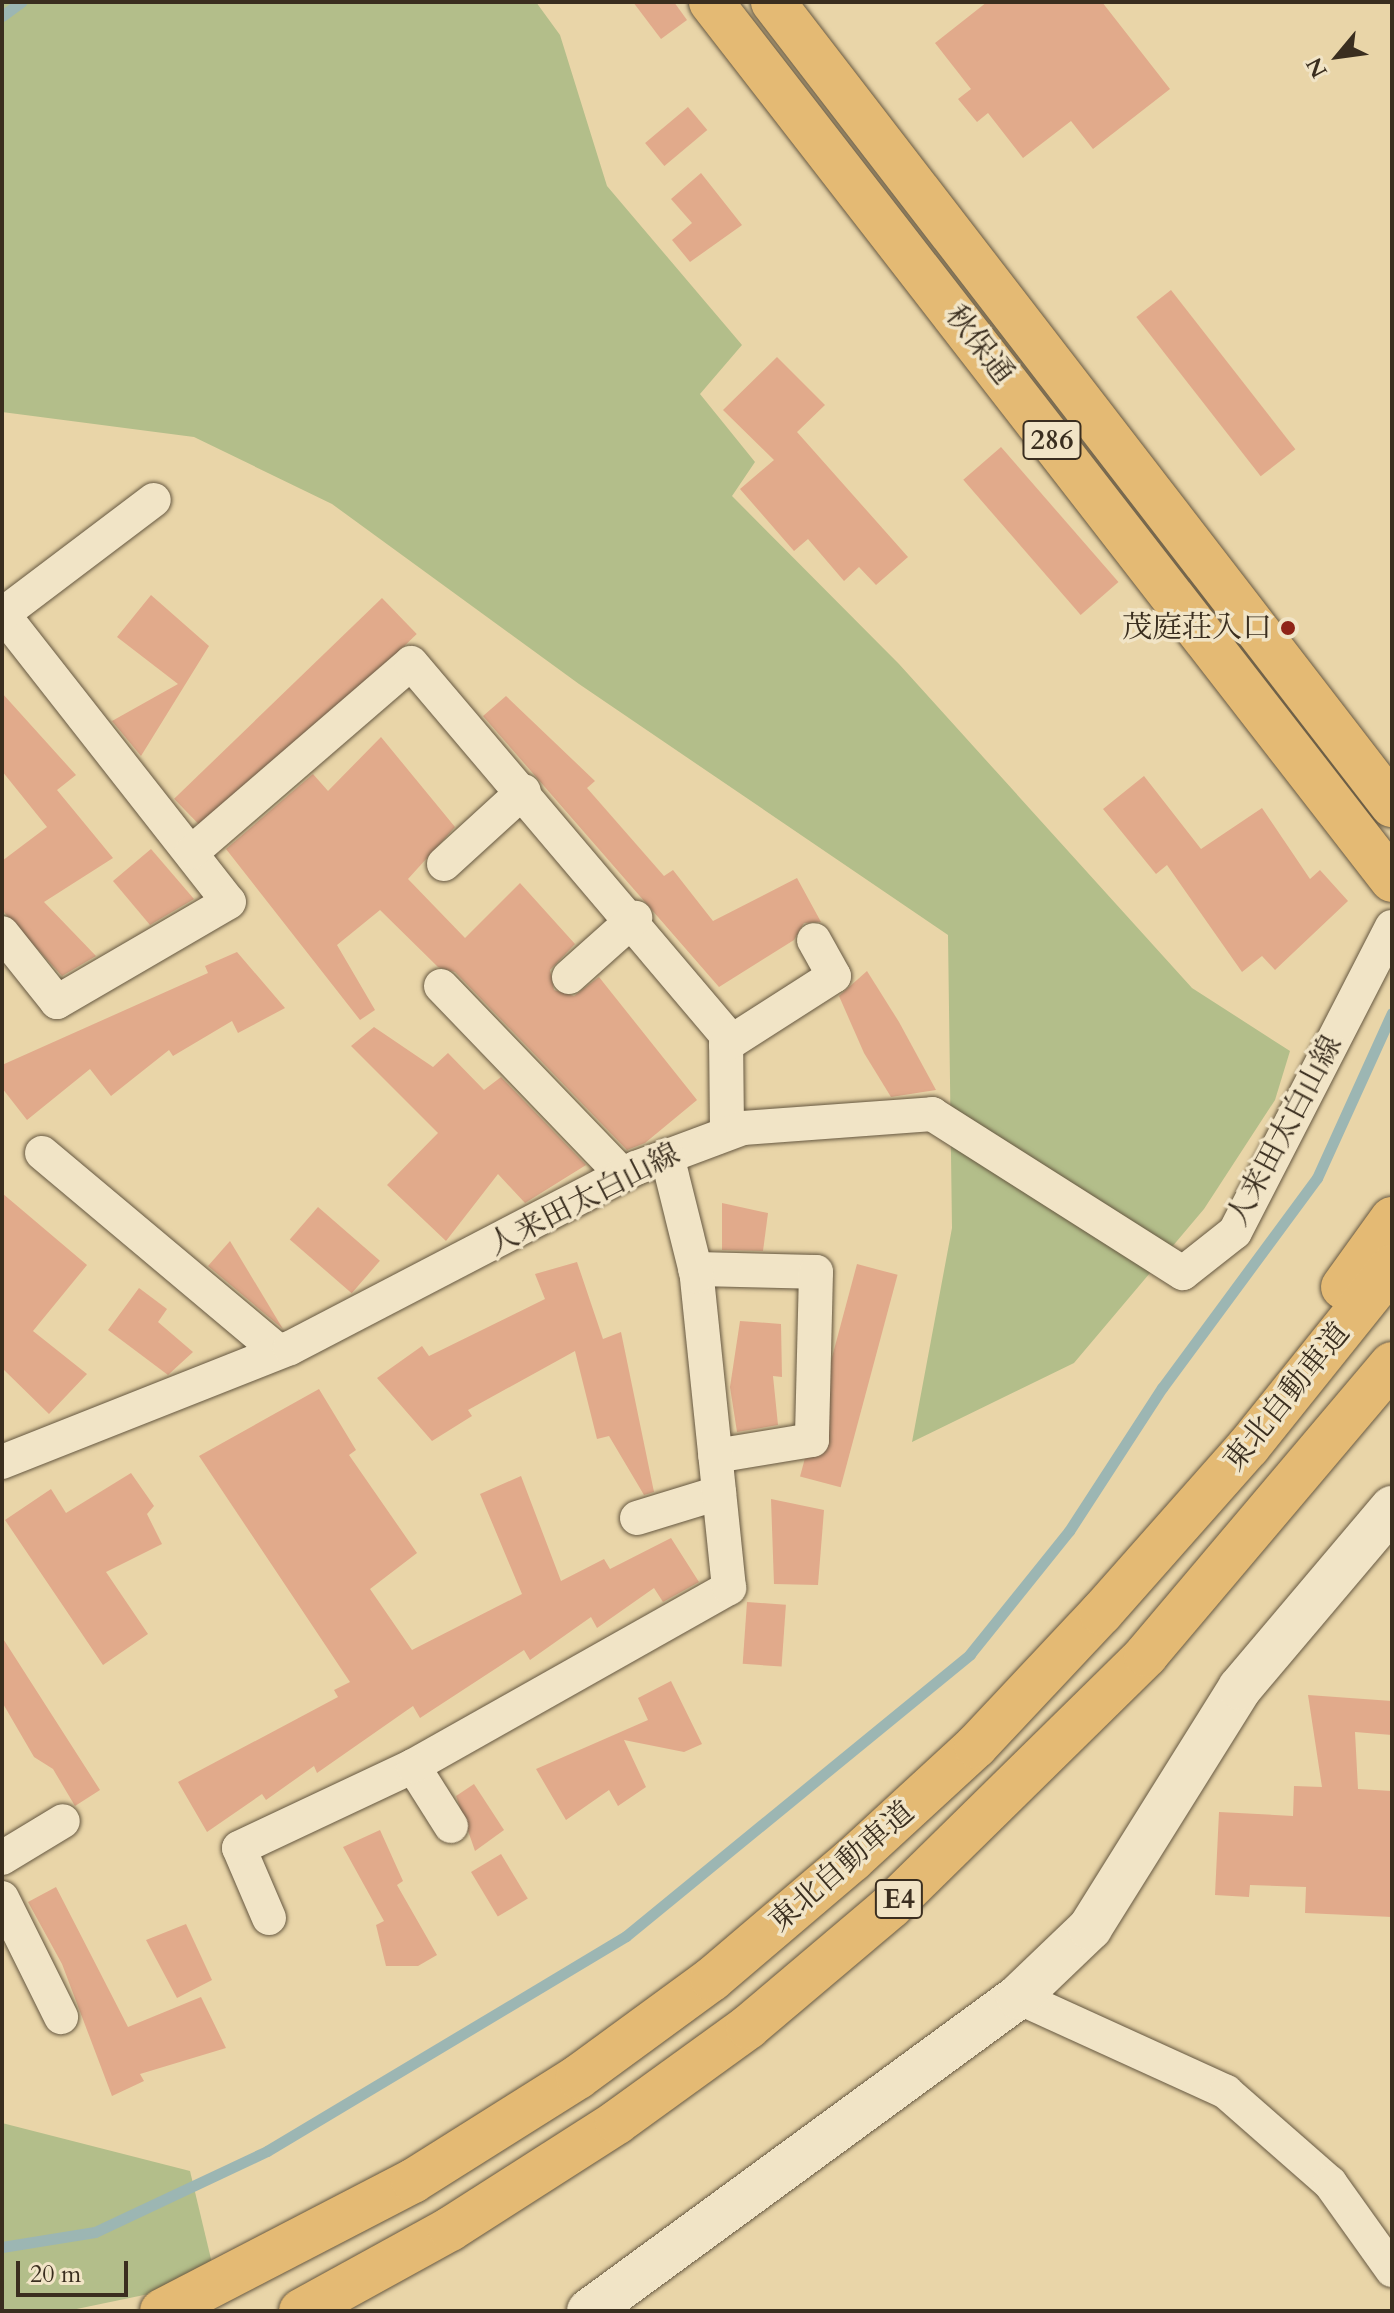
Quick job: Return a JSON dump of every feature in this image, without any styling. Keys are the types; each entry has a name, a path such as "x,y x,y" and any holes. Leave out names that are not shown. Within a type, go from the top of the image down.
{"highway":[{"name":"秋保通","path":"711,2 1392,880"},
{"name":"秋保通","path":"773,2 1392,805"},
{"path":"1101,1613 1392,1219"},
{"name":"東北自動車道","path":"162,2311 413,2181 578,2077 712,1979 976,1746 1101,1613 1248,1447 1392,1267"},
{"name":"東北自動車道","path":"301,2311 450,2229 617,2122 748,2027 891,1906 1146,1655 1392,1364"}],"street":[{"path":"2,933 57,1002 229,902 2,613 154,500"},
{"path":"192,852 411,663 635,918 726,1034 727,1133"},
{"path":"444,864 524,791"},
{"path":"569,977 635,918"},
{"name":"人来田太白山線","path":"2,1462 279,1352 623,1175 727,1133 932,1114 1183,1273 1235,1232 1392,927"},
{"path":"726,1045 834,976 814,940"},
{"path":"441,986 623,1175"},
{"path":"42,1153 279,1352"},
{"path":"269,1918 239,1848 413,1766 729,1588 695,1269 667,1156"},
{"path":"695,1269 816,1272 812,1440 715,1456"},
{"path":"637,1518 719,1493"},
{"path":"589,2311 1018,1997 1090,1928 1240,1688 1392,1508"},
{"path":"413,1766 451,1826"},
{"path":"2,1858 63,1821"},
{"path":"2,1898 61,2017"},
{"path":"1018,1997 1226,2092 1330,2183 1392,2270"}],"green space":[{"path":"2,2 536,2 560,35 607,186 742,345 700,394 755,462 732,496 899,664 1192,988 1290,1051 1275,1100 1204,1209 1074,1363 912,1442 952,1228 948,935 579,684 332,504 194,437 2,412"},
{"path":"2,2123 190,2171 216,2280 67,2311 2,2311"}],"building":[{"path":"633,2 674,2 687,20 661,39"},
{"path":"987,2 1102,2 1170,89 1093,149 1071,121 1023,158 988,113 977,122 958,99 971,89 935,43"},
{"path":"688,107 707,130 664,166 645,143"},
{"path":"701,173 742,225 690,262 672,240 692,223 671,199"},
{"path":"1171,290 1295,449 1261,476 1136,317"},
{"path":"777,357 825,405 797,432 908,557 876,585 859,567 844,581 808,539 794,551 740,489 774,460 723,410"},
{"path":"1001,447 1118,582 1081,615 963,480"},
{"path":"151,595 209,646 141,756 112,721 178,684 117,637"},
{"path":"382,598 417,634 209,835 174,799"},
{"path":"2,693 76,775 57,790 113,858 44,902 96,956 62,976 2,910 2,861 47,827 2,771"},
{"path":"506,696 595,781 587,788 664,876 673,870 713,921 797,878 821,922 804,923 794,940 719,987 483,716"},
{"path":"381,737 455,827 408,879 465,938 520,883 575,944 550,970 554,990 574,996 599,977 697,1100 645,1143 627,1150 455,972 438,967 380,910 337,945 375,1010 360,1020 226,849 313,774 328,791"},
{"path":"1144,776 1201,849 1262,808 1310,879 1320,870 1348,901 1275,970 1262,956 1242,972 1167,865 1156,874 1103,809"},
{"path":"151,849 194,899 150,925 113,881"},
{"path":"237,952 285,1008 238,1033 232,1021 173,1056 169,1050 111,1096 90,1069 27,1120 2,1088 2,1065 208,973 205,966"},
{"path":"867,971 936,1090 891,1097 864,1053 839,996"},
{"path":"374,1027 433,1067 448,1053 484,1090 501,1077 586,1165 525,1203 498,1174 446,1241 387,1185 438,1133 351,1046"},
{"path":"2,1193 87,1265 33,1331 87,1374 49,1414 2,1368"},
{"path":"722,1203 768,1213 763,1251 722,1250"},
{"path":"318,1207 380,1261 352,1293 290,1239"},
{"path":"230,1241 283,1329 208,1266"},
{"path":"577,1262 603,1339 621,1332 654,1492 644,1495 609,1436 597,1439 575,1351 468,1410 472,1416 432,1441 377,1378 422,1346 429,1356 545,1299 535,1274"},
{"path":"857,1264 898,1275 841,1487 800,1477"},
{"path":"139,1288 167,1309 158,1322 193,1352 168,1375 108,1330"},
{"path":"740,1321 781,1324 782,1377 773,1376 778,1425 737,1432 730,1387"},
{"path":"319,1389 356,1450 349,1455 417,1553 370,1589 412,1650 522,1594 480,1494 521,1476 561,1581 604,1559 610,1569 671,1538 699,1582 663,1602 654,1588 597,1628 591,1617 530,1660 524,1650 420,1718 413,1706 317,1773 314,1766 266,1800 262,1794 207,1832 178,1782 338,1697 334,1690 350,1682 199,1456"},
{"path":"131,1473 154,1506 147,1514 162,1544 106,1572 148,1634 103,1665 5,1520 51,1489 66,1513"},
{"path":"771,1499 824,1510 818,1585 774,1584"},
{"path":"747,1602 786,1605 782,1667 743,1664"},
{"path":"2,1637 100,1790 75,1806 53,1769 34,1757 2,1702"},
{"path":"671,1681 702,1744 684,1752 624,1740 646,1787 618,1806 609,1790 566,1820 536,1769 648,1720 638,1698"},
{"path":"1308,1695 1392,1701 1392,1735 1355,1732 1358,1789 1392,1791 1392,1917 1305,1913 1306,1887 1250,1885 1249,1897 1215,1895 1219,1812 1293,1816 1294,1786 1322,1787"},
{"path":"474,1784 504,1830 475,1851 456,1796"},
{"path":"380,1830 403,1881 397,1885 437,1955 418,1966 386,1966 376,1925 384,1921 343,1847"},
{"path":"501,1854 528,1899 498,1917 471,1872"},
{"path":"56,1887 128,2027 201,1997 226,2048 140,2074 144,2081 112,2096 62,1964 28,1902"},
{"path":"186,1924 212,1980 177,1998 146,1940"}],"waterway":[{"path":"2,16 21,2"},
{"path":"2,2247 95,2232 267,2151 626,1936 970,1654 1069,1531 1162,1388 1317,1178 1392,1013"}],"place":[{"name":"茂庭荘入口","path":"1288,628"}]}
